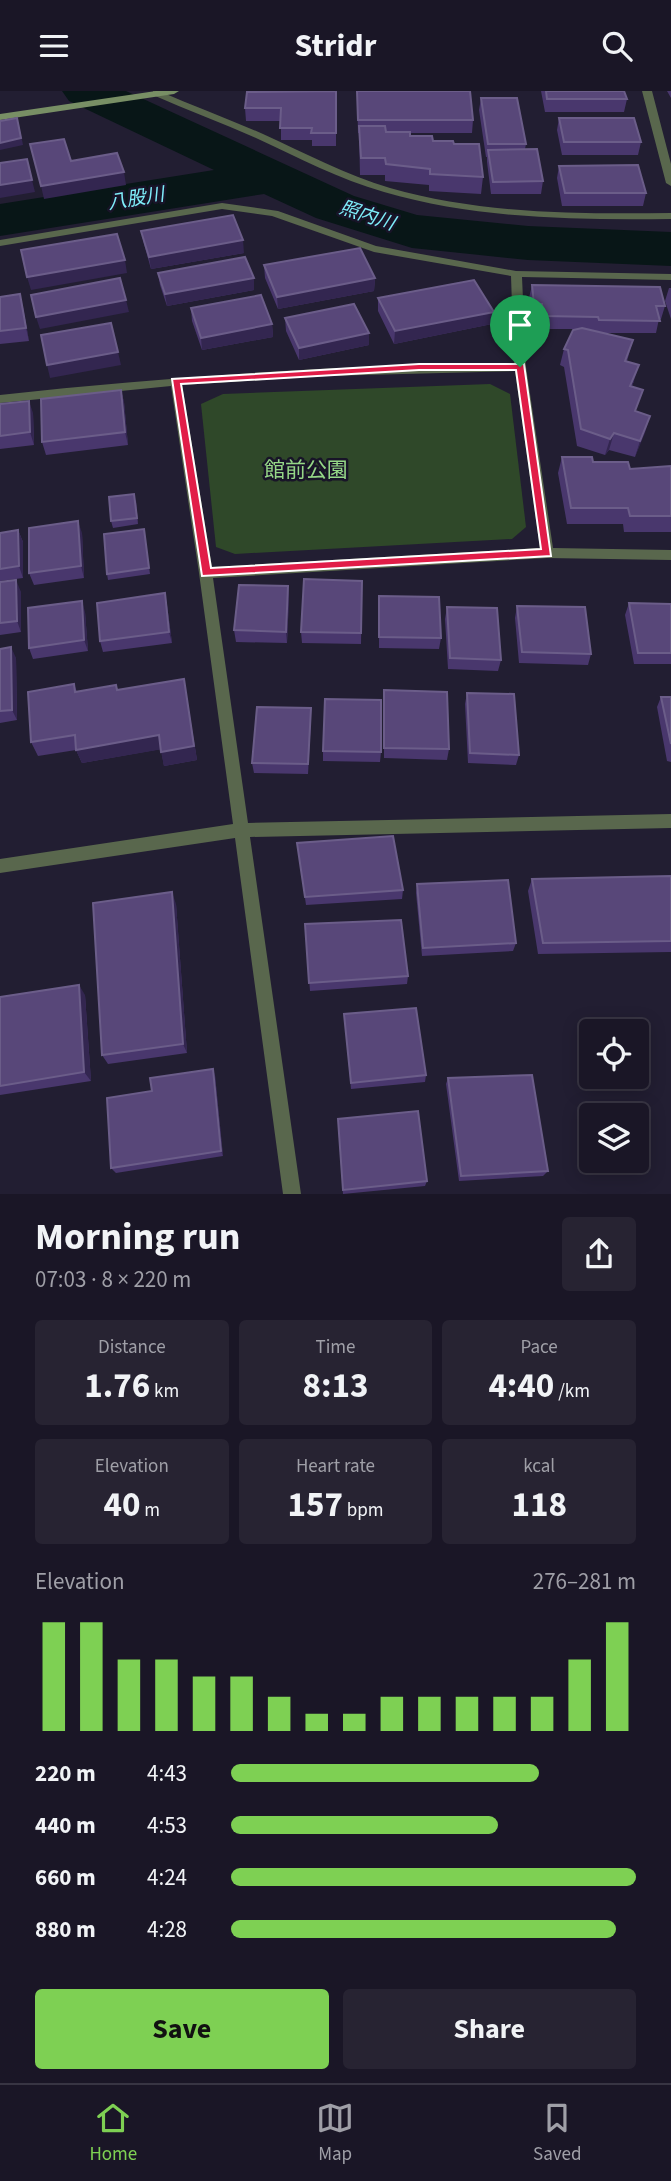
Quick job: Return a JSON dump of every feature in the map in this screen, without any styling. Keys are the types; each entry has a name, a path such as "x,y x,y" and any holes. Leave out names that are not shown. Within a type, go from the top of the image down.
{"street":[{"path":"0,117 174,91"},
{"path":"647,91 671,183"},
{"path":"156,93 260,137 308,162 391,191 442,203 525,214 671,216"},
{"path":"0,243 222,206 274,213 374,249 516,274 671,277"},
{"path":"516,274 520,367 547,553"},
{"path":"0,399 176,381 419,367 520,367"},
{"path":"176,381 206,573 292,1194"},
{"path":"206,573 547,553 671,555"},
{"path":"0,866 241,830 671,821"}],"green space":[{"name":"館前公園","path":"490,384 510,394 526,527 512,539 235,554 216,547 201,404 223,394"}],"building":[{"path":"336,91 336,133 311,133 312,128 280,128 281,108 245,108 247,92"},
{"path":"357,91 470,91 473,120 358,120"},
{"path":"546,91 624,91 627,99 547,99"},
{"path":"481,98 517,98 526,144 488,144"},
{"path":"17,118 21,138 0,143 0,121"},
{"path":"559,118 634,118 641,142 564,142"},
{"path":"359,126 385,126 386,132 432,136 433,141 479,144 483,177 430,174 430,169 386,164 385,158 361,158"},
{"path":"64,139 71,161 117,153 124,172 41,186 30,144"},
{"path":"537,149 543,181 493,182 488,150"},
{"path":"27,159 32,180 0,185 0,163"},
{"path":"638,165 646,193 565,193 559,166"},
{"path":"233,215 243,240 149,257 141,231"},
{"path":"117,234 125,260 27,277 21,250"},
{"path":"360,248 375,278 277,297 264,265"},
{"path":"245,257 254,278 165,294 158,273"},
{"path":"120,278 126,300 36,317 31,295"},
{"path":"474,280 494,312 395,331 378,298"},
{"path":"532,285 660,287 665,306 656,306 660,321 544,316 542,304 534,304"},
{"path":"20,294 26,328 0,331 0,297"},
{"path":"261,295 272,324 201,338 191,308"},
{"path":"354,304 369,333 299,348 285,318"},
{"path":"111,323 118,352 47,365 41,335"},
{"path":"582,328 633,340 625,361 639,365 630,386 643,390 635,411 650,416 640,441 614,433 610,439 581,429 568,350 564,349 573,330"},
{"path":"121,390 125,432 42,442 41,399"},
{"path":"29,401 30,432 0,436 0,404"},
{"path":"562,457 592,457 593,462 628,462 630,469 671,466 671,516 630,516 628,508 571,508"},
{"path":"134,494 137,518 111,521 109,497"},
{"path":"78,521 81,566 29,573 29,528"},
{"path":"144,529 149,568 107,574 104,534"},
{"path":"18,530 19,566 0,569 0,533"},
{"path":"304,579 362,581 361,633 301,632"},
{"path":"16,580 17,621 0,623 0,582"},
{"path":"239,585 288,586 286,632 234,630"},
{"path":"165,593 169,632 100,641 97,603"},
{"path":"379,596 439,597 441,638 379,637"},
{"path":"82,601 84,640 29,648 28,608"},
{"path":"629,603 671,604 671,653 638,653"},
{"path":"517,606 585,607 591,654 522,652"},
{"path":"447,607 497,608 501,660 450,658"},
{"path":"11,647 12,710 0,711 0,649"},
{"path":"184,679 194,746 161,752 159,735 76,750 75,735 31,742 28,692 74,684 75,692 116,685 117,690"},
{"path":"384,690 447,692 449,749 384,748"},
{"path":"467,693 514,694 519,755 470,753"},
{"path":"661,697 671,697 671,744"},
{"path":"325,699 381,700 381,752 323,751"},
{"path":"257,707 311,708 308,764 252,763"},
{"path":"393,836 403,890 305,897 297,843"},
{"path":"671,876 671,941 543,943 532,879"},
{"path":"508,880 516,943 423,948 417,884"},
{"path":"172,892 183,1044 102,1055 93,903"},
{"path":"401,920 408,976 309,983 305,924"},
{"path":"79,985 84,1072 0,1086 0,997"},
{"path":"416,1008 426,1075 351,1083 344,1014"},
{"path":"213,1069 221,1151 111,1168 107,1098 152,1091 150,1078"},
{"path":"532,1075 548,1171 461,1176 448,1078"},
{"path":"418,1111 427,1181 343,1190 338,1119"}],"waterway":[{"name":"照内川","path":"86,91 271,177"},
{"name":"八股川","path":"0,220 271,177"},
{"name":"照内川","path":"271,177 335,207 412,231 528,243 671,249"}],"route":[{"path":"419,367 520,367 547,553 206,573 176,381 419,367"}]}
